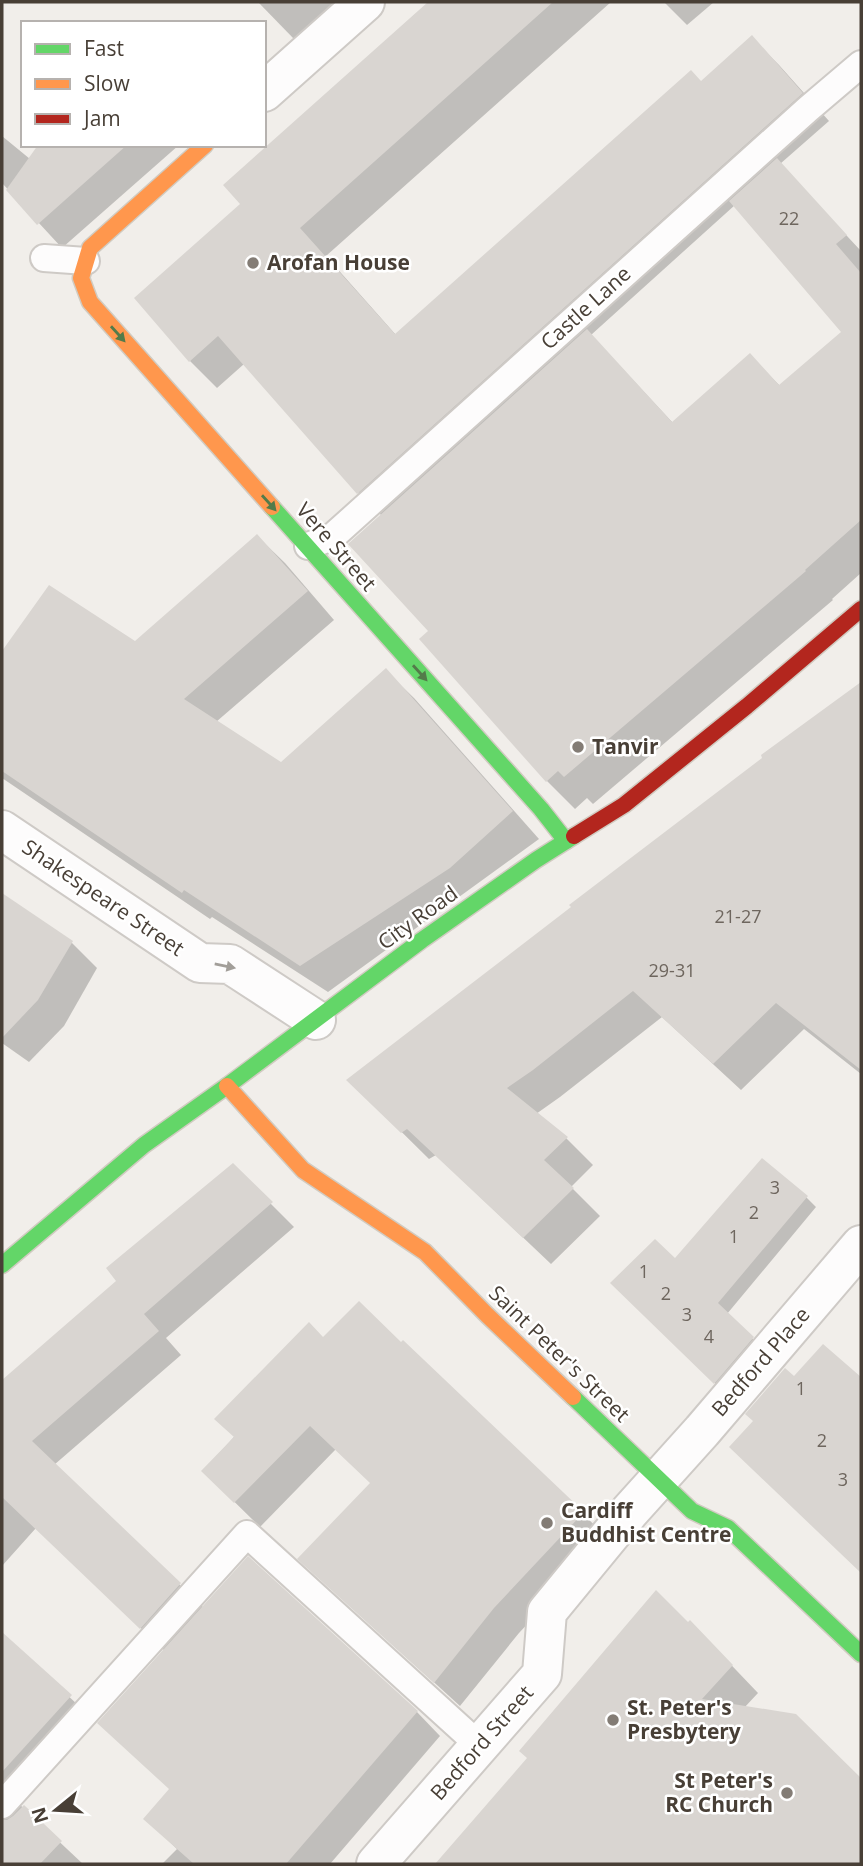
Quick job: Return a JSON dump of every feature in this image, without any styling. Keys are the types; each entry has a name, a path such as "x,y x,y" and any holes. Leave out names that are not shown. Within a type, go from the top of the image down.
{"street":[{"path":"266,90 365,2"},
{"path":"84,269 90,248 203,147"},
{"name":"Vere Street","path":"84,269 90,302 541,808 566,841"},
{"name":"City Road","path":"4,1260 144,1145 228,1086 422,940 536,859 624,805 861,609"},
{"name":"Shakespeare Street","path":"2,830 200,963 230,964 316,1020"},
{"name":"Saint Peter's Street","path":"228,1086 303,1170 425,1252 692,1511 728,1528 861,1654"},
{"name":"Bedford Place","path":"659,1478 861,1245"},
{"name":"Bedford Street","path":"376,1864 542,1674 547,1612 659,1478"}],"lane":[{"name":"Castle Lane","path":"308,546 332,537 807,109 861,64"},
{"path":"44,258 84,269"},
{"path":"2,1805 247,1534 480,1746"}],"building":[{"name":"Arofan House","path":"428,2 553,2 300,228 395,334 691,70 701,81 752,35 803,93 357,494 218,336 189,362 134,298 240,204 223,185"},
{"path":"37,147 125,147 37,225 6,190"},
{"path":"777,158 847,235 836,244 861,273 861,520 806,571 564,777 558,771 546,782 419,639 428,631 348,544 587,329 672,422 750,353 779,385 841,332 729,201"},
{"path":"257,534 308,591 184,699 281,762 386,668 513,811 450,868 300,966 184,890 182,893 2,771 2,651 49,585 135,641"},
{"path":"861,682 861,1070 776,1003 713,1064 633,991 507,1088 568,1137 544,1160 574,1188 523,1238 407,1129 401,1133 346,1080 762,758 761,755"},
{"path":"2,893 73,941 38,1000 2,1038"},
{"path":"762,1158 808,1196 718,1303 754,1337 714,1384 610,1283 655,1239 675,1258"},
{"path":"233,1163 273,1202 144,1314 159,1331 32,1441 181,1583 140,1629 2,1497 2,1380 116,1281 106,1268"},
{"path":"359,1301 584,1512 494,1608 434,1683 297,1559 370,1483 310,1426 234,1503 201,1471 234,1437 214,1419 309,1322 323,1337"},
{"path":"823,1344 861,1377 861,1573 729,1447 753,1421 745,1414 785,1368 794,1376"},
{"path":"248,1556 418,1711 286,1864 194,1864 143,1819 169,1789 97,1723"},
{"path":"656,1590 688,1622 690,1620 733,1665 702,1699 796,1714 861,1778 861,1864 435,1864 527,1758 519,1751"},
{"path":"2,1632 72,1695 2,1772"},
{"path":"24,1805 62,1841 40,1864 2,1864 2,1820 13,1816"}],"traffic: fast":[{"path":"272,507 541,809 566,841"},
{"path":"2,1265 144,1145 422,940 574,836"},
{"path":"573,1397 692,1511 728,1528 861,1654"}],"traffic: slow":[{"path":"203,147 90,248 81,278 90,302 272,507"},
{"path":"227,1086 303,1170 425,1252 573,1397"}],"traffic: jam":[{"path":"574,836 624,805 861,609"}],"place":[{"name":"Arofan House","path":"253,263"},
{"name":"Tanvir","path":"578,747"},
{"name":"Cardiff Buddhist Centre","path":"547,1523"},
{"name":"St. Peter's Presbytery","path":"613,1720"},
{"name":"St Peter's RC Church","path":"787,1793"}]}
